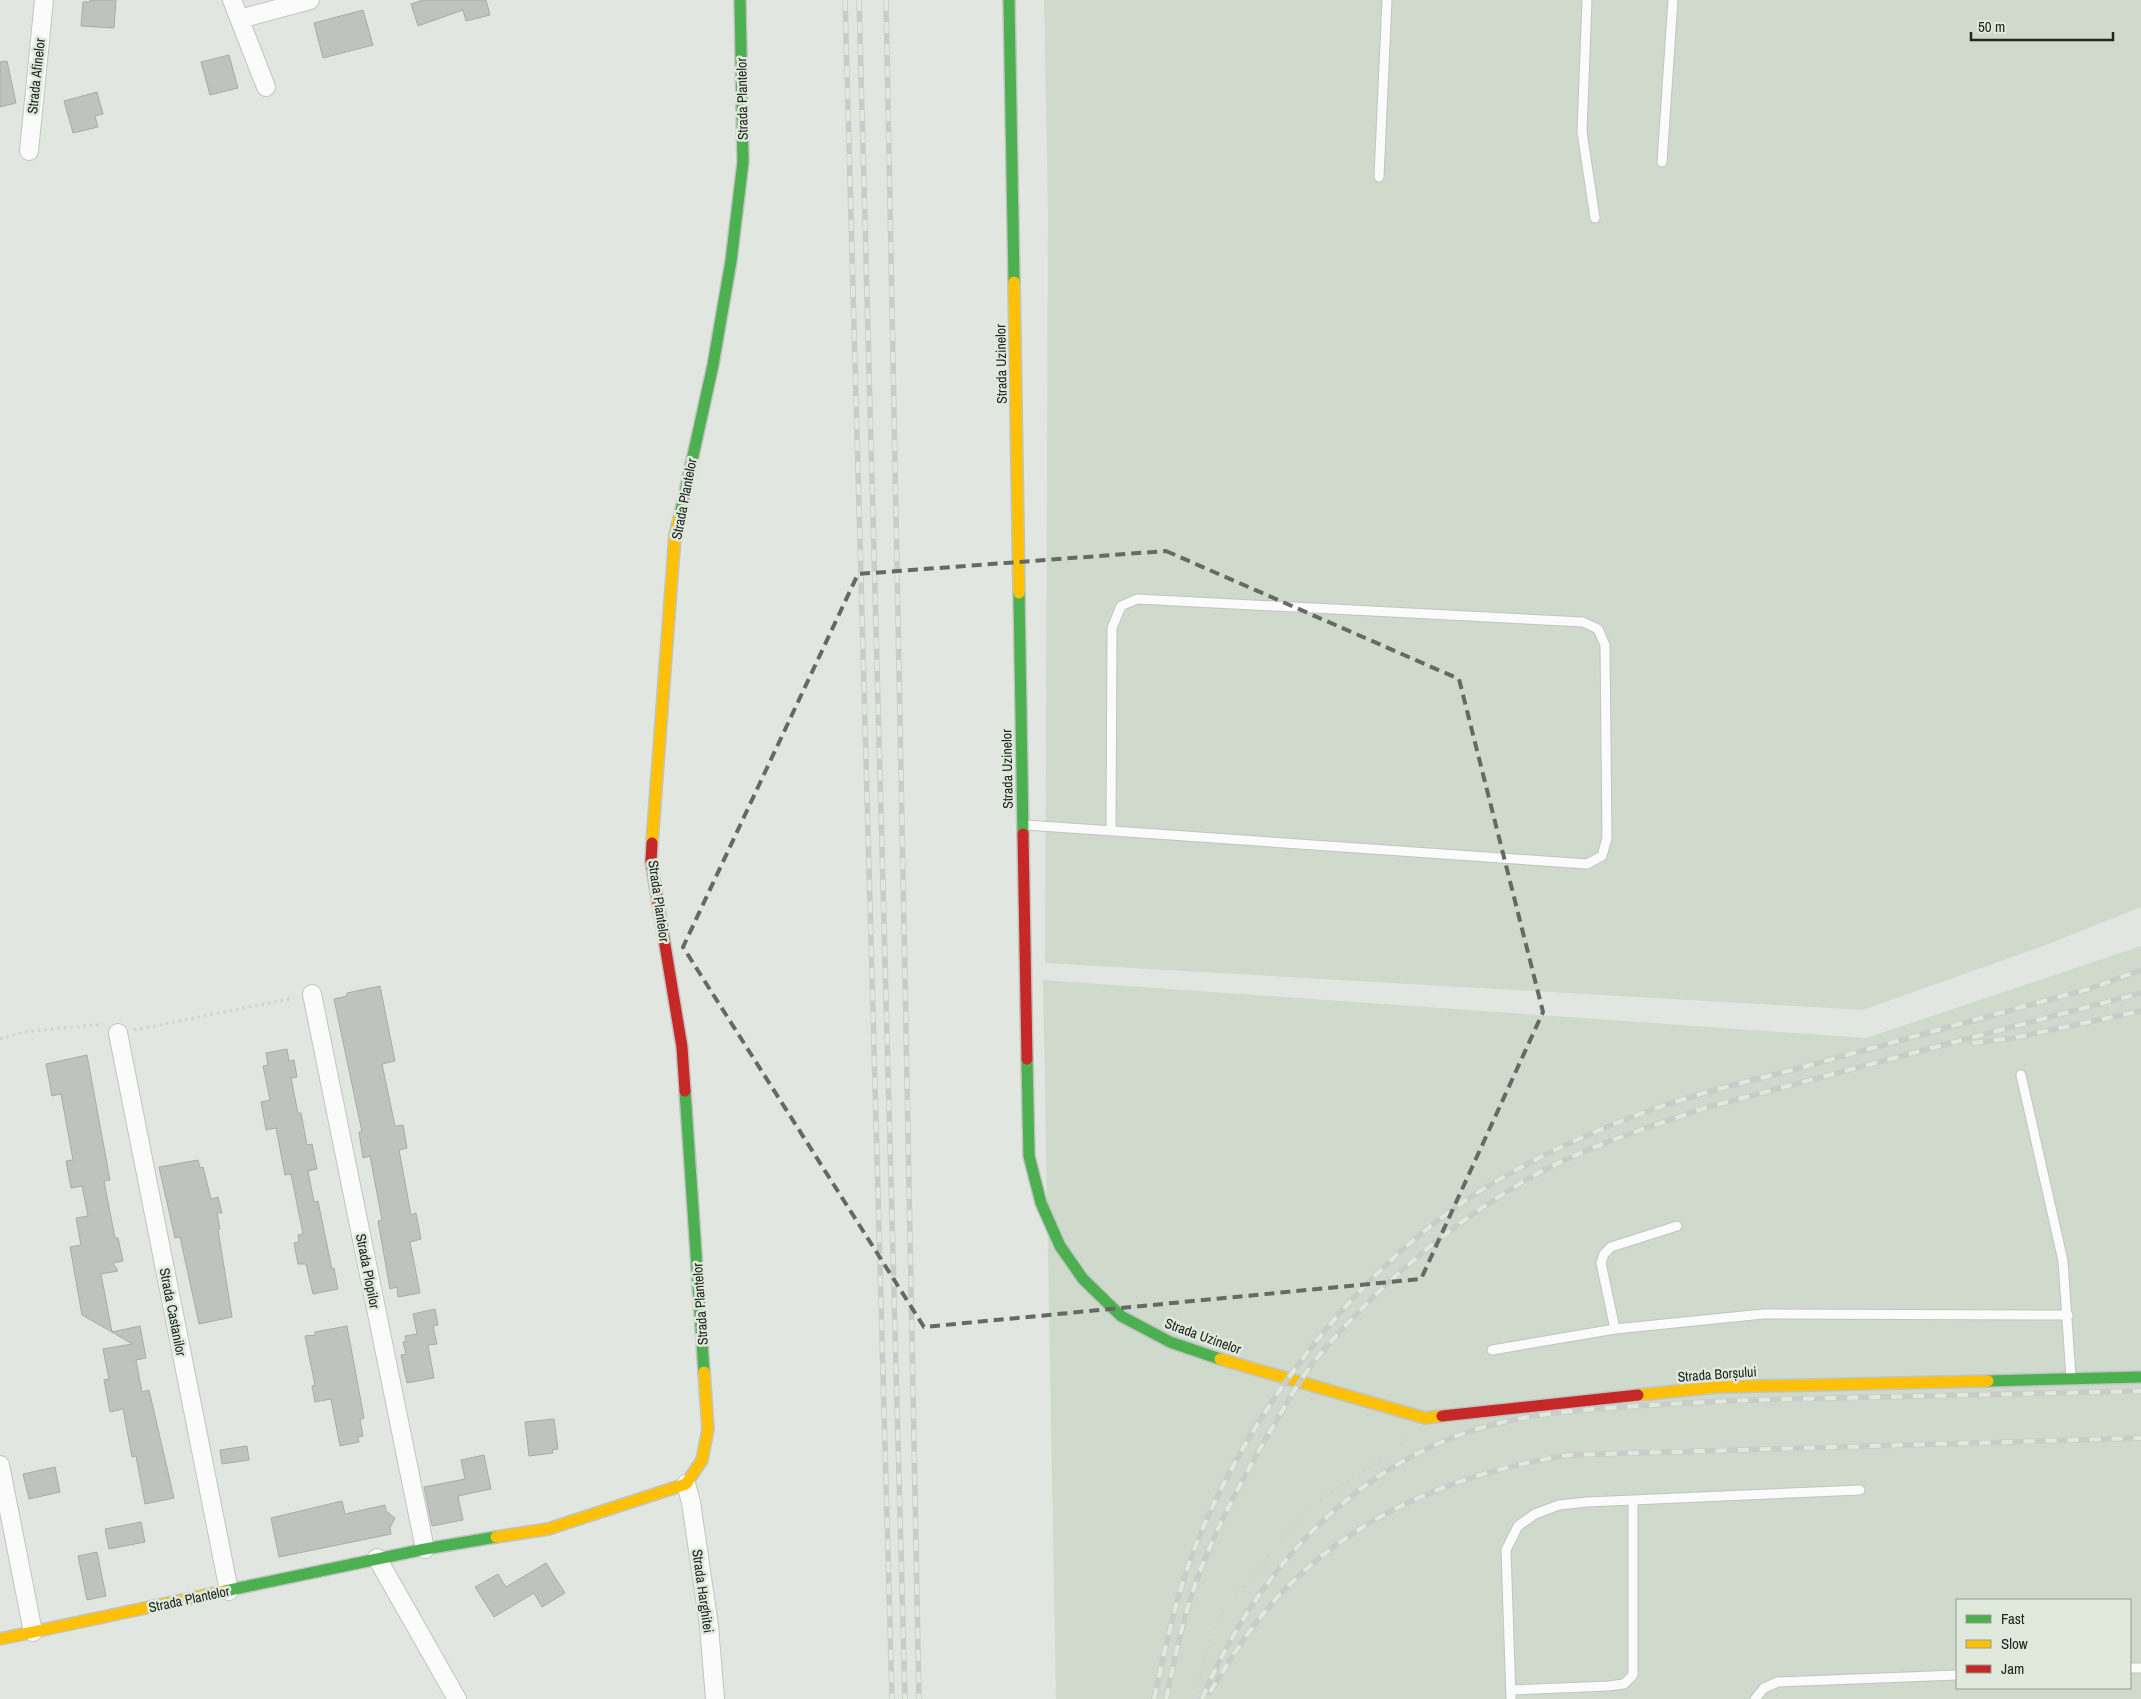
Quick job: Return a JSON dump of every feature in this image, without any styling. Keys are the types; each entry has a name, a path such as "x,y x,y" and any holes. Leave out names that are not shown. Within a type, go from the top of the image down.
{"street":[{"name":"Strada Afinelor","path":"29,151 44,0"},
{"path":"232,0 266,87"},
{"path":"240,20 310,0"},
{"name":"Strada Plantelor","path":"0,1639 377,1558 548,1529 686,1484 702,1460 708,1429 682,1047 651,862 676,535 730,271 742,162 740,0"},
{"name":"Strada Uzinelor","path":"1010,0 1029,1156 1042,1203 1060,1246 1083,1279 1121,1316 1170,1342 1235,1364 1302,1382"},
{"name":"Strada Plopilor","path":"312,994 424,1549"},
{"name":"Strada Castanilor","path":"118,1033 229,1591"},
{"name":"Strada Borșului","path":"1302,1382 1425,1418 1717,1387 2141,1377"},
{"path":"0,1465 33,1632"},
{"name":"Strada Harghitei","path":"686,1484 691,1502 709,1626 715,1699"},
{"path":"377,1558 457,1699"}],"lane":[{"path":"1379,177 1386,0"},
{"path":"1587,0 1582,132 1595,218"},
{"path":"1662,162 1673,0"},
{"path":"1023,825 1587,864 1602,856 1608,838 1606,644 1598,629 1583,622 1138,599 1121,606 1112,628 1111,831"},
{"path":"2021,1075 2063,1261 2071,1378"},
{"path":"1615,1329 1601,1263 1604,1254 1611,1247 1677,1226"},
{"path":"1492,1350 1615,1329 1763,1314 2068,1315"},
{"path":"1633,1500 1633,1675 1624,1684 1511,1694 1506,1550 1518,1526 1535,1514 1559,1505 1633,1500 1860,1490"},
{"path":"1755,1699 1764,1688 1778,1682 1956,1675"}],"path":[{"path":"0,1039 24,1032 90,1024 109,1026 118,1033 312,994"},
{"path":"1198,1699 1201,1670 1219,1617 1308,1507 1392,1453 1425,1418"}],"highlighted area":[{"path":"1166,551 1459,679 1543,1012 1421,1279 924,1327 683,947 858,574"}],"shaded area":[{"path":"1044,0 2141,0 2141,907 2043,946 1863,1010 1045,963 1048,213"},
{"path":"2141,946 2141,1699 1056,1699 1043,980 1866,1038"}],"building":[{"path":"90,0 116,0 114,28 81,26 83,2 89,2"},
{"path":"423,0 486,0 490,15 466,21 463,10 418,26 411,4"},
{"path":"363,10 373,45 323,58 314,23"},
{"path":"229,55 238,88 210,95 201,62"},
{"path":"7,61 16,103 0,107 0,62"},
{"path":"97,92 103,114 95,116 98,127 73,133 64,101"},
{"path":"380,986 395,1061 382,1064 395,1126 403,1125 407,1148 399,1150 411,1215 416,1213 421,1239 410,1242 420,1293 398,1297 397,1287 390,1289 378,1221 382,1220 370,1156 363,1158 359,1132 362,1132 334,999 347,996 347,993"},
{"path":"287,1049 289,1061 294,1060 297,1077 291,1078 298,1113 301,1113 307,1145 312,1144 317,1169 308,1171 314,1202 318,1201 338,1289 313,1294 306,1264 298,1264 294,1243 299,1242 298,1235 303,1234 291,1174 285,1175 276,1128 266,1130 261,1102 270,1100 263,1066 268,1065 266,1053"},
{"path":"87,1055 110,1180 104,1181 115,1238 118,1238 123,1261 113,1263 118,1271 101,1274 112,1332 82,1315 70,1247 81,1245 76,1218 88,1216 82,1186 71,1188 66,1161 73,1160 61,1094 52,1096 46,1064"},
{"path":"198,1160 200,1168 203,1167 211,1199 218,1197 222,1213 217,1213 220,1229 218,1229 232,1317 199,1324 180,1237 175,1238 159,1167"},
{"path":"435,1309 438,1325 433,1326 437,1344 428,1345 434,1378 407,1383 401,1355 406,1354 403,1342 406,1341 405,1336 417,1334 413,1314"},
{"path":"140,1326 146,1358 136,1360 142,1392 149,1390 174,1498 145,1504 136,1456 132,1457 123,1409 110,1412 104,1380 109,1379 103,1349 132,1344 112,1332"},
{"path":"347,1326 364,1418 360,1420 363,1436 358,1437 359,1442 340,1446 331,1399 315,1402 312,1386 315,1385 305,1336 315,1335 315,1332"},
{"path":"554,1419 558,1449 552,1450 553,1453 529,1456 525,1422"},
{"path":"247,1446 249,1460 222,1464 220,1450"},
{"path":"484,1455 491,1489 458,1496 463,1520 432,1526 424,1487 465,1479 461,1460"},
{"path":"55,1467 60,1492 29,1499 23,1474"},
{"path":"342,1501 345,1514 385,1505 386,1511 395,1518 390,1528 391,1534 279,1557 271,1518"},
{"path":"141,1522 145,1542 109,1549 105,1529"},
{"path":"97,1552 106,1596 87,1600 78,1556"},
{"path":"546,1563 565,1593 542,1607 534,1593 494,1617 475,1587 498,1574 506,1587"}],"railway":[{"path":"845,0 892,1699"},
{"path":"859,0 905,1699"},
{"path":"886,0 919,1699"},
{"path":"1154,1699 1173,1618 1198,1540 1220,1492 1246,1444 1275,1397 1308,1351 1344,1308 1383,1268 1424,1232 1466,1200 1487,1186 1554,1150 1601,1129 1668,1104 2089,989 2141,970"},
{"path":"1166,1699 1185,1618 1210,1547 1240,1484 1297,1387 1322,1352 1368,1303 1417,1257 1470,1216 1548,1168 1615,1139 1708,1107 2141,993"},
{"path":"1972,1043 2013,1038 2141,1011"},
{"path":"1202,1699 1223,1655 1247,1613 1274,1574 1306,1538 1340,1505 1379,1476 1420,1452 1465,1433 1511,1420 1535,1416 1582,1410 1654,1405 1776,1399 2141,1391"},
{"path":"1210,1692 1247,1635 1278,1597 1312,1564 1349,1536 1389,1512 1432,1492 1476,1476 1522,1464 1569,1455 2141,1438"}],"traffic: fast":[{"path":"680,515 713,365 731,261 743,162 740,0"},
{"path":"1009,0 1014,282"},
{"path":"1019,593 1023,834"},
{"path":"1027,1059 1029,1156 1041,1203 1060,1246 1083,1279 1121,1316 1170,1342 1220,1359"},
{"path":"685,1091 704,1372"},
{"path":"1988,1381 2141,1377"},
{"path":"225,1591 425,1549 496,1537"}],"traffic: slow":[{"path":"1014,282 1019,593"},
{"path":"652,843 675,535 680,515"},
{"path":"1220,1359 1425,1418 1442,1416"},
{"path":"496,1537 548,1529 686,1484 702,1460 708,1429 704,1372"},
{"path":"1638,1395 1717,1387 1988,1381"},
{"path":"0,1639 225,1591"}],"traffic: jam":[{"path":"1023,834 1027,1059"},
{"path":"652,843 651,861 682,1047 685,1091"},
{"path":"1442,1416 1638,1395"}]}
